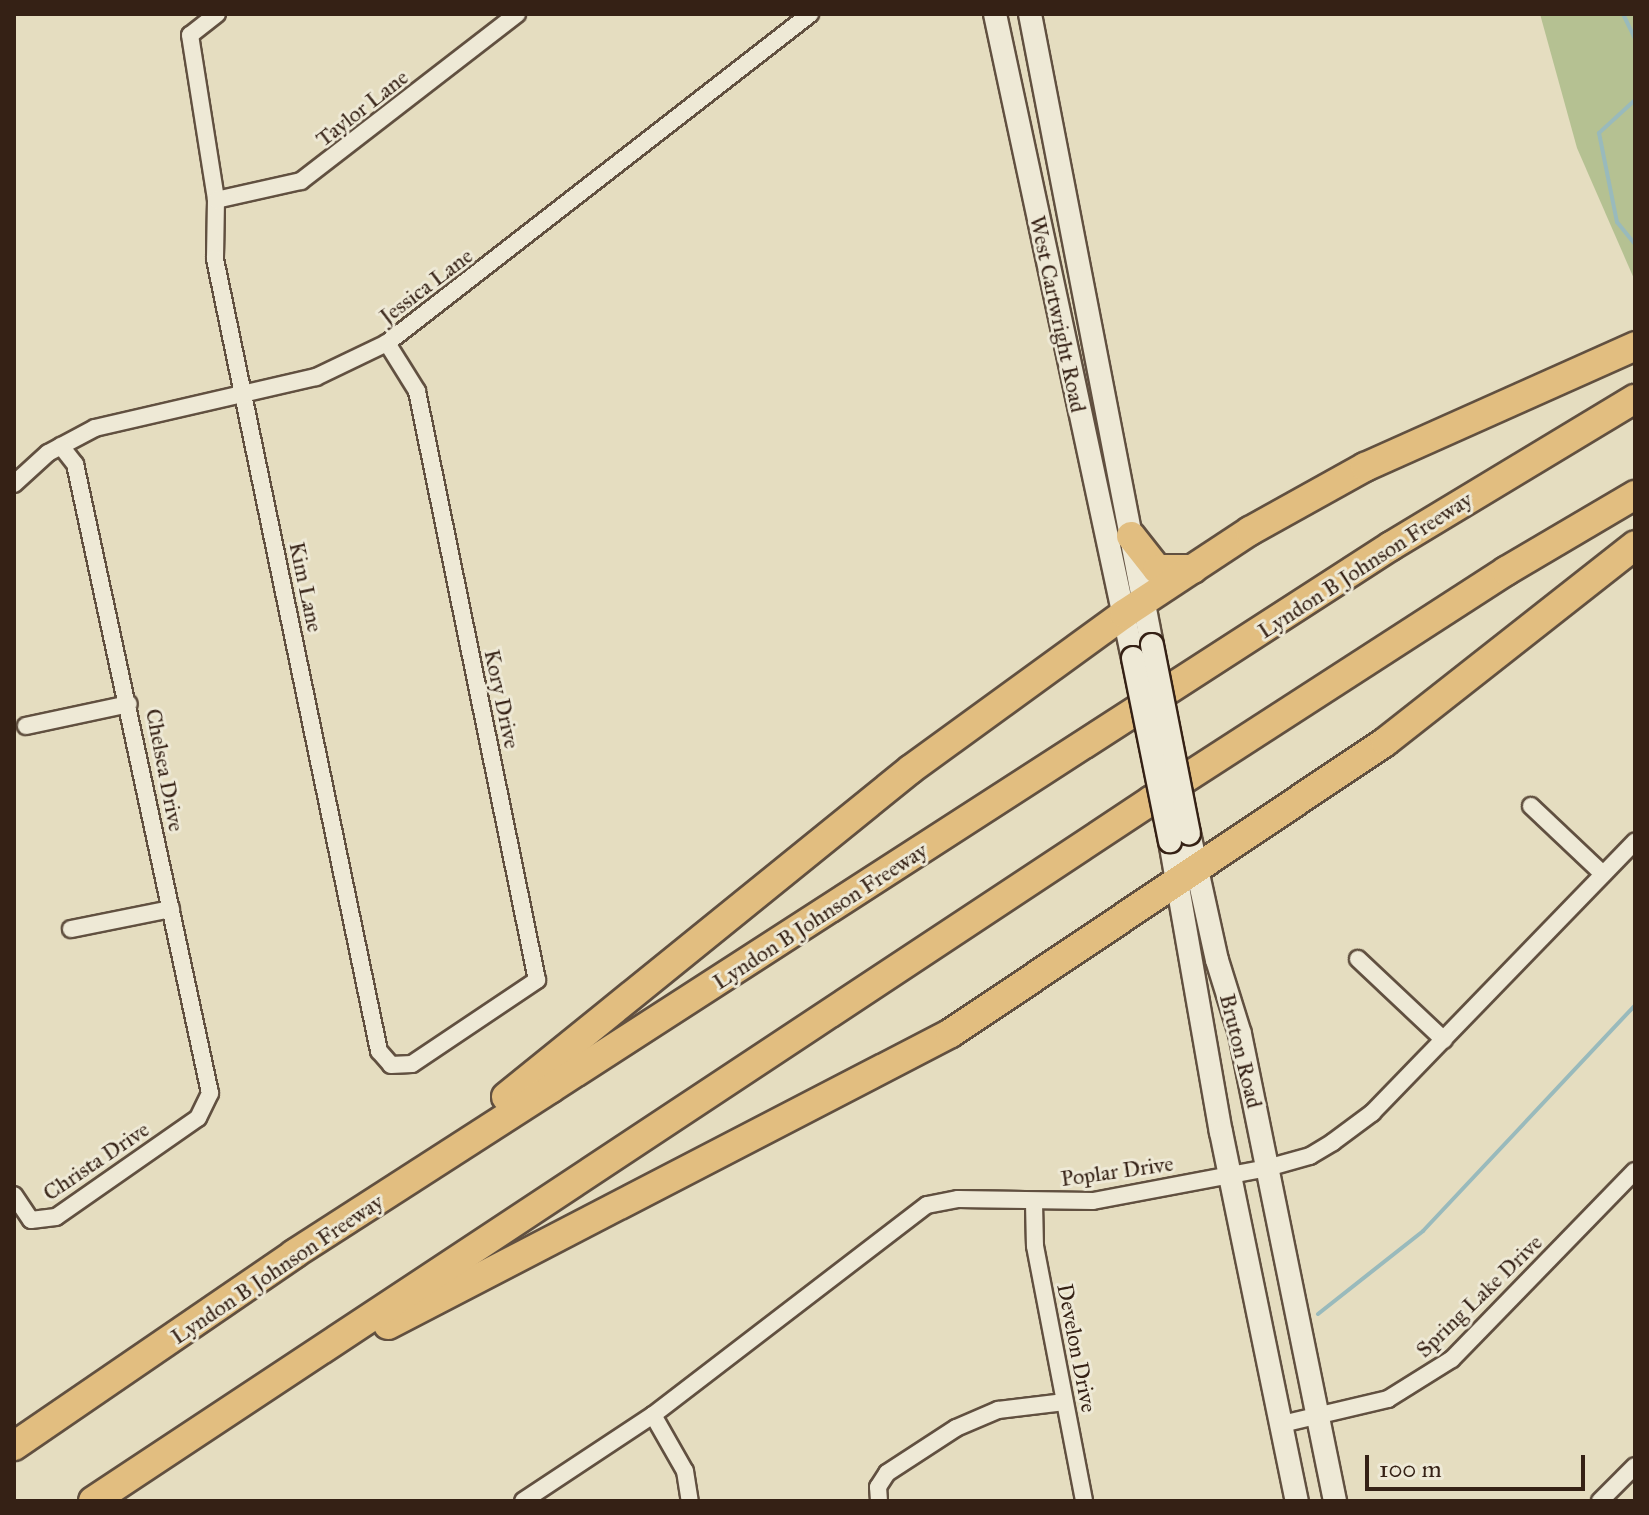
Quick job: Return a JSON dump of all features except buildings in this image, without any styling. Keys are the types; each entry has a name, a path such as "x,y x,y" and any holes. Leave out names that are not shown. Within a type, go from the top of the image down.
{"highway":[{"path":"294,1254 598,1027 977,718 1134,608 1365,467 1635,346"},
{"name":"Lyndon B Johnson Freeway","path":"14,1446 294,1254 1391,546 1635,399"},
{"path":"93,1501 297,1370 1152,800 1506,571 1635,495"},
{"path":"1131,536 1157,569 1194,569"},
{"path":"297,1370 880,1074 1187,876 1472,678 1635,545"}],"main road":[{"name":"West Cartwright Road","path":"995,14 1066,358 1093,472 1134,608"},
{"name":"West Cartwright Road","path":"1030,14 1120,467 1131,536 1134,608"},
{"path":"1066,358 1097,351"},
{"path":"1093,472 1120,467"},
{"name":"Bruton Road","path":"1134,608 1187,876 1230,1174 1297,1501"},
{"name":"Bruton Road","path":"1187,876 1240,1034 1335,1501"}],"street":[{"name":"Kim Lane","path":"217,14 190,35 216,200 215,259 379,1051 391,1065 412,1064 460,1032"},
{"name":"Taylor Lane","path":"216,200 301,181 517,14"},
{"name":"Jessica Lane","path":"14,484 61,446 95,428 316,377 387,343 810,14"},
{"name":"Kory Drive","path":"387,343 417,391 537,980 460,1032"},
{"name":"Chelsea Drive","path":"61,446 75,464 129,704 210,1093 206,1107"},
{"path":"26,726 129,704"},
{"path":"1531,806 1603,874"},
{"name":"Poplar Drive","path":"523,1501 653,1415 927,1205 958,1199 1034,1203 1093,1201 1267,1168 1310,1156 1372,1113 1635,842"},
{"path":"71,929 171,909"},
{"path":"1358,959 1444,1040"},
{"name":"Christa Drive","path":"14,1195 24,1215 46,1221 206,1107"},
{"name":"Spring Lake Drive","path":"1282,1424 1388,1399 1452,1359 1635,1171"},
{"name":"Develon Drive","path":"1034,1203 1035,1246 1084,1501"},
{"path":"879,1501 878,1487 887,1473 956,1428 998,1410 1065,1402"},
{"path":"653,1415 685,1471 690,1501"},
{"path":"1600,1501 1635,1466"}],"green space":[{"path":"1540,14 1635,14 1635,281 1577,148"}],"waterway":[{"path":"1623,14 1635,39"},
{"path":"1635,100 1599,133 1617,222 1635,244"},
{"path":"1318,1314 1423,1231 1635,1005"}]}
